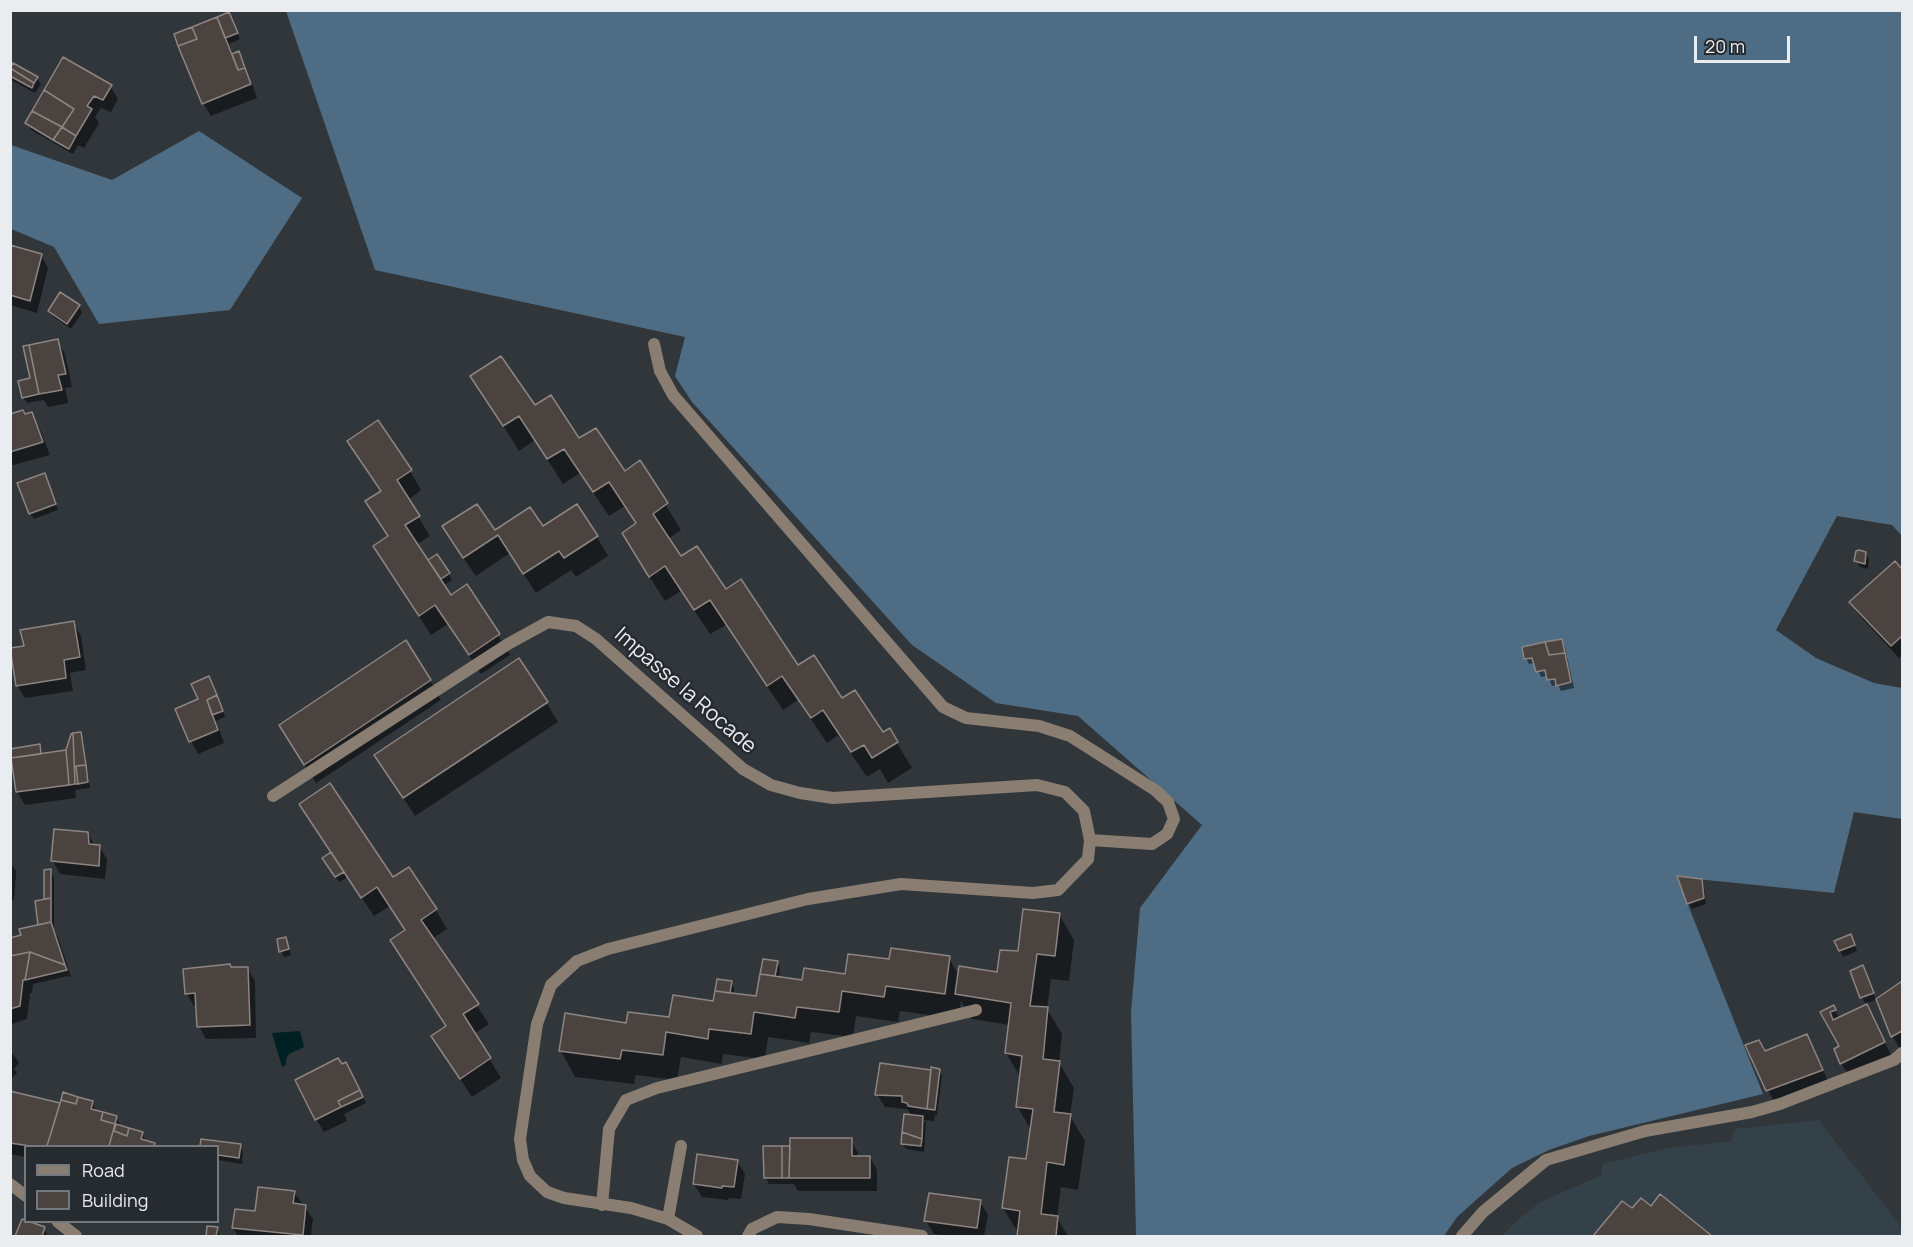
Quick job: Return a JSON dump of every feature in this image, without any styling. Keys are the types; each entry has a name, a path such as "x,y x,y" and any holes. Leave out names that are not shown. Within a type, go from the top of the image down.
{"street":[{"path":"654,344 660,371 673,395 943,707 966,718 1039,726 1070,736 1155,790 1168,802 1173,819 1167,834 1152,844 1090,840 1088,859 1058,890 1033,894 901,884 808,898 608,949 577,961 551,986 537,1024 520,1139 523,1160 530,1176 547,1192 564,1198 631,1208 668,1219 697,1236"},
{"name":"Impasse la Rocade","path":"273,796 508,644 548,622 576,626 596,639 743,769 771,785 832,798 1036,785 1065,792 1084,811 1090,840"},
{"path":"602,1205 609,1129 626,1100 657,1088 976,1010"},
{"path":"1462,1236 1483,1212 1546,1160 1645,1131 1752,1112 1780,1104 1894,1060 1902,1053"},
{"path":"668,1219 681,1146"},
{"path":"10,1184 24,1194"},
{"path":"748,1236 752,1229 777,1217 809,1219 922,1236"},
{"path":"60,1223 76,1236"}],"shaded area":[{"path":"286,11 1902,11 1902,536 1892,525 1837,516 1776,630 1816,658 1874,683 1902,688 1902,819 1854,812 1834,893 1677,877 1763,1094 1589,1136 1549,1150 1512,1168 1457,1217 1444,1236 1136,1236 1131,1012 1140,908 1202,825 1078,716 996,703 912,645 692,402 675,376 685,337 375,270"},
{"path":"199,131 302,198 230,310 99,324 54,247 11,229 11,145 112,180"},
{"path":"300,1031 304,1047 289,1054 286,1065 282,1067 272,1033"},
{"path":"1819,1120 1902,1228 1902,1236 1502,1236 1540,1202 1602,1175 1602,1164 1667,1148 1732,1141 1734,1129"}],"building":[{"path":"229,12 238,33 225,38 217,17"},
{"path":"217,17 238,70 245,68 251,84 202,104 178,46 197,39 192,27"},
{"path":"192,27 197,39 178,46 174,34"},
{"path":"239,51 245,68 238,70 232,54"},
{"path":"63,57 112,85 103,100 94,96 87,106 92,109 76,136 62,127 74,109 44,90"},
{"path":"13,63 38,77 34,83 10,68"},
{"path":"10,68 34,83 32,88 10,76"},
{"path":"44,90 74,109 62,127 32,111"},
{"path":"32,111 62,127 53,140 25,123"},
{"path":"62,127 76,136 69,149 53,140"},
{"path":"10,245 42,254 30,301 10,295"},
{"path":"60,292 80,305 67,324 48,311"},
{"path":"58,339 66,374 58,375 62,390 39,394 29,345"},
{"path":"29,345 39,394 22,398 18,381 30,378 23,346"},
{"path":"501,356 535,405 551,395 579,438 596,428 625,471 640,460 668,503 653,514 681,556 697,546 726,589 741,579 798,665 814,655 842,698 855,690 883,732 890,728 898,742 872,758 864,745 851,752 823,710 811,718 782,676 767,686 710,600 694,610 665,566 649,577 622,533 636,523 609,482 593,492 564,449 547,459 519,416 503,426 470,376"},
{"path":"23,410 25,414 32,412 43,442 10,452 10,414"},
{"path":"378,420 412,470 397,480 420,516 405,525 451,595 467,584 500,634 469,655 435,605 419,616 373,546 388,536 365,501 381,491 347,441"},
{"path":"45,473 56,504 29,514 17,483"},
{"path":"477,504 495,530 530,507 543,526 577,504 598,536 564,558 559,551 523,574 498,535 463,558 442,526"},
{"path":"1856,551 1866,552 1865,564 1854,561"},
{"path":"437,554 450,573 441,579 428,560"},
{"path":"1895,561 1902,569 1902,636 1891,646 1849,602"},
{"path":"74,621 80,657 64,660 66,678 16,686 10,648 24,646 20,630"},
{"path":"1562,639 1565,653 1549,655 1545,642"},
{"path":"406,640 431,680 304,765 279,725"},
{"path":"1545,642 1549,655 1565,653 1571,682 1556,686 1555,679 1547,680 1545,670 1536,672 1532,658 1524,659 1522,647"},
{"path":"519,658 548,702 403,798 374,755"},
{"path":"209,676 217,695 207,700 218,730 189,742 175,709 198,699 191,684"},
{"path":"217,695 223,711 212,715 207,700"},
{"path":"81,732 86,765 76,766 78,784 75,784 73,733"},
{"path":"73,733 75,784 69,785 66,750"},
{"path":"40,744 41,754 11,758 10,749"},
{"path":"66,750 69,785 16,792 11,758"},
{"path":"86,765 88,782 78,784 76,766"},
{"path":"330,783 393,877 409,867 437,909 421,920 479,1004 463,1014 491,1058 460,1079 431,1036 446,1026 390,940 405,930 377,887 361,898 299,804"},
{"path":"54,829 88,832 89,844 100,845 99,866 51,861"},
{"path":"331,852 344,872 335,877 322,858"},
{"path":"51,869 51,898 44,899 44,870"},
{"path":"1677,876 1702,879 1704,898 1687,904"},
{"path":"51,898 51,922 38,925 35,901"},
{"path":"1023,909 1060,913 1055,956 1037,954 1030,1006 1048,1007 1043,1059 1060,1061 1054,1112 1071,1114 1064,1165 1047,1162 1041,1214 1058,1216 1056,1236 1017,1236 1020,1211 1002,1208 1009,1157 1026,1159 1033,1109 1016,1107 1022,1056 1005,1053 1011,1003 955,994 959,966 997,972 1000,950 1018,951"},
{"path":"51,922 65,965 30,952 10,956 10,938 21,935 19,929"},
{"path":"1851,934 1855,945 1839,951 1834,941"},
{"path":"286,937 289,949 279,952 277,939"},
{"path":"891,948 950,956 945,994 886,986 884,997 842,991 839,1012 797,1007 795,1018 754,1012 751,1034 709,1029 708,1039 666,1032 663,1055 622,1050 620,1059 559,1051 565,1013 626,1023 628,1012 669,1017 673,995 713,1001 715,991 756,996 760,974 802,980 804,968 845,974 848,954 889,959"},
{"path":"30,952 65,965 67,970 25,980"},
{"path":"30,952 20,1006 10,1009 10,956"},
{"path":"763,959 778,961 775,976 760,974"},
{"path":"230,964 231,967 248,967 250,1025 197,1027 195,993 185,994 183,969"},
{"path":"1863,965 1874,993 1860,998 1850,971"},
{"path":"717,979 732,981 730,993 715,991"},
{"path":"1902,981 1902,1031 1891,1037 1876,999"},
{"path":"1867,1004 1885,1042 1840,1064 1834,1049 1839,1046 1820,1012 1834,1005 1836,1010 1830,1012 1833,1020"},
{"path":"1807,1034 1823,1070 1766,1091 1745,1045 1759,1040 1765,1051"},
{"path":"338,1058 342,1064 346,1062 360,1090 338,1101 341,1107 315,1120 295,1080"},
{"path":"880,1063 931,1070 927,1109 908,1106 907,1103 902,1102 902,1096 875,1095"},
{"path":"931,1067 940,1069 935,1110 927,1109"},
{"path":"360,1090 363,1097 341,1107 338,1101"},
{"path":"10,1091 60,1103 47,1145 10,1143"},
{"path":"63,1092 78,1097 76,1104 61,1100"},
{"path":"78,1097 93,1101 91,1109 103,1112 101,1120 115,1124 109,1145 47,1145 61,1100 76,1104"},
{"path":"103,1112 117,1116 115,1124 101,1120"},
{"path":"904,1114 923,1116 922,1139 902,1132"},
{"path":"115,1124 114,1131 127,1136 129,1128 143,1132 141,1139 155,1143 154,1145 109,1145"},
{"path":"116,1124 129,1128 127,1136 114,1131"},
{"path":"902,1132 922,1139 921,1146 901,1144"},
{"path":"790,1138 852,1138 852,1156 870,1156 870,1178 789,1178"},
{"path":"201,1139 241,1144 239,1158 219,1155 219,1145 200,1145"},
{"path":"763,1146 782,1146 782,1178 764,1178"},
{"path":"782,1146 790,1146 789,1178 782,1178"},
{"path":"697,1154 738,1160 734,1187 722,1186 722,1188 693,1184"},
{"path":"258,1187 295,1191 293,1203 306,1205 303,1235 232,1228 235,1209 255,1211"},
{"path":"929,1193 981,1200 977,1228 924,1221"},
{"path":"1660,1194 1712,1236 1593,1236 1622,1201 1632,1208 1641,1198 1651,1206"},
{"path":"22,1219 24,1223 45,1227 42,1236 15,1236"},
{"path":"207,1226 218,1227 216,1236 206,1236"}]}
